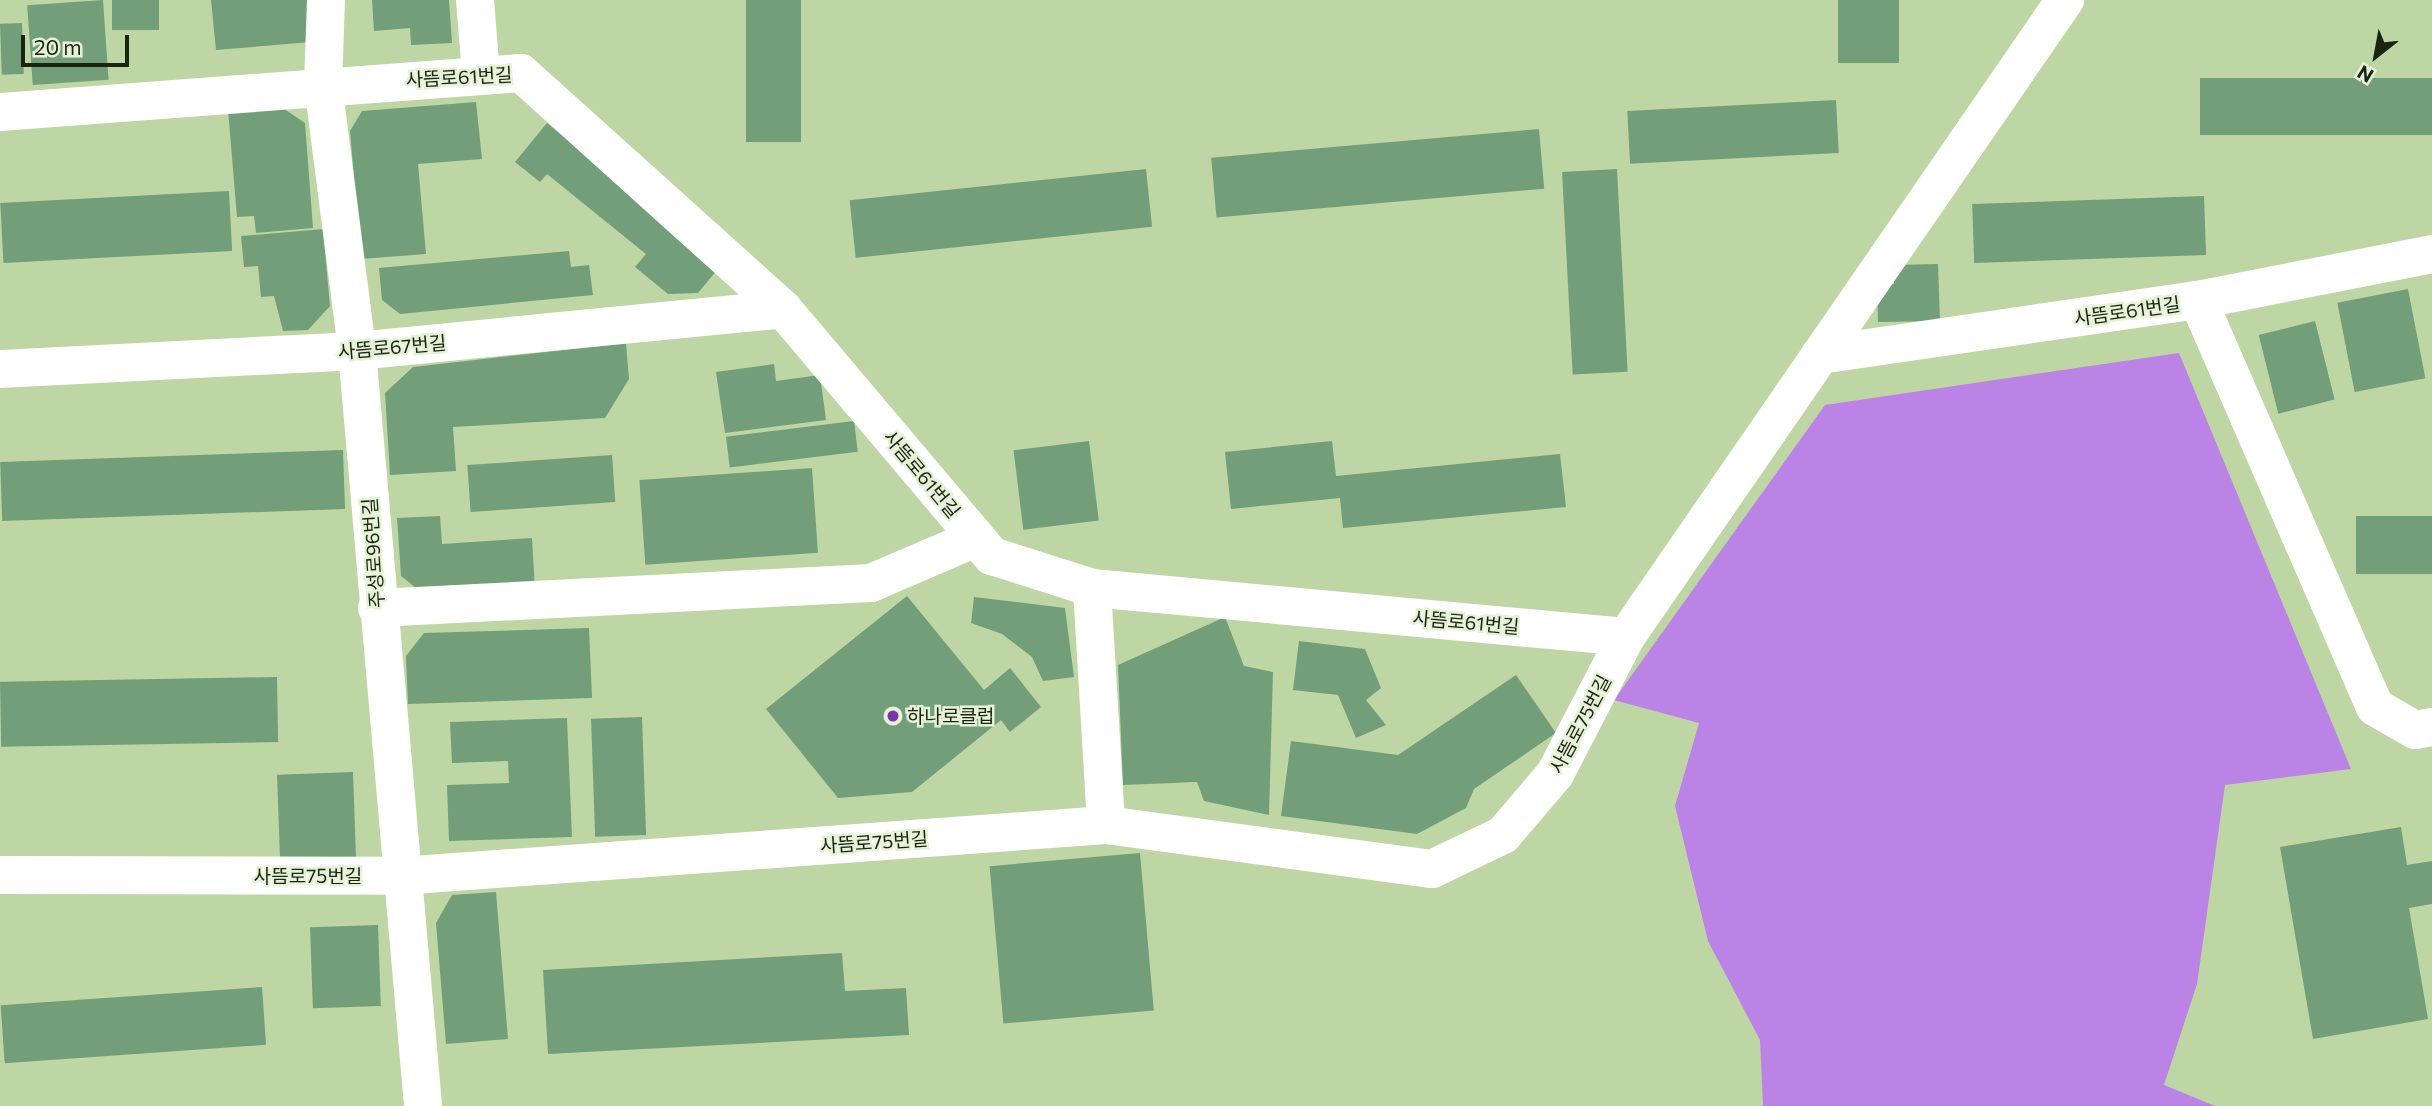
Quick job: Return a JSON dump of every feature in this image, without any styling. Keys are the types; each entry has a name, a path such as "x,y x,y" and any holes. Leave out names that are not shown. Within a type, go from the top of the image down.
{"street":[{"name":"주성로96번길","path":"326,0 323,84 357,351 400,876 423,1106"},
{"path":"475,0 481,75"},
{"path":"1626,637 2065,0"},
{"name":"사뜸로61번길","path":"0,112 323,84 522,73 783,309 992,556 1093,588 1626,637"},
{"name":"사뜸로61번길","path":"1820,355 2199,300 2432,254"},
{"path":"2199,300 2375,708 2415,730 2432,727"},
{"name":"사뜸로67번길","path":"0,369 357,351 783,309"},
{"path":"377,608 871,583 976,538"},
{"path":"1093,588 1106,825"},
{"name":"사뜸로75번길","path":"0,875 400,876 1106,825 1432,869 1503,835 1555,774 1626,637"}],"shaded area":[{"path":"2179,353 2351,769 2225,785 2197,984 2164,1085 2215,1106 1763,1106 1760,1040 1708,941 1675,806 1699,723 1614,700 1825,405"}],"building":[{"path":"103,0 109,80 33,85 27,5"},
{"path":"112,0 159,0 159,30 112,30"},
{"path":"211,0 307,0 311,42 216,50"},
{"path":"372,0 449,0 452,43 411,45 410,28 374,31"},
{"path":"746,0 801,0 801,142 746,142"},
{"path":"1838,0 1899,0 1899,63 1838,63"},
{"path":"22,23 24,74 2,75 0,24"},
{"path":"2200,78 2432,78 2432,135 2200,135"},
{"path":"1836,100 1839,153 1630,164 1627,111"},
{"path":"476,102 482,159 418,164 426,254 361,259 350,131 362,111"},
{"path":"280,106 305,123 313,228 256,233 254,216 237,217 228,110"},
{"path":"547,123 722,264 698,293 668,294 635,267 646,254 547,174 540,182 515,162"},
{"path":"1539,129 1544,189 1216,217 1211,158"},
{"path":"1146,169 1152,227 856,258 850,200"},
{"path":"1617,169 1628,372 1573,375 1562,172"},
{"path":"229,191 232,251 3,263 0,203"},
{"path":"2204,196 2206,255 1974,263 1972,204"},
{"path":"323,229 330,306 308,330 283,331 274,296 261,297 258,266 244,267 241,236"},
{"path":"569,251 571,267 589,265 593,295 400,314 382,300 379,268"},
{"path":"1938,264 1940,321 1878,322 1877,284 1894,284 1893,265"},
{"path":"2408,289 2425,378 2355,392 2337,303"},
{"path":"2315,321 2335,400 2278,414 2259,335"},
{"path":"626,343 629,379 605,418 453,427 456,471 390,475 385,393 413,367"},
{"path":"774,364 776,381 820,375 826,420 725,433 716,372"},
{"path":"854,421 858,452 730,467 726,437"},
{"path":"1089,441 1099,520 1023,530 1014,450"},
{"path":"1332,441 1336,476 1560,454 1566,507 1343,528 1340,498 1231,509 1225,452"},
{"path":"343,450 345,509 2,521 0,462"},
{"path":"612,455 615,502 471,512 467,465"},
{"path":"812,468 818,553 645,565 639,480"},
{"path":"440,516 442,544 532,538 535,590 426,596 401,576 397,518"},
{"path":"2356,516 2432,516 2432,574 2356,574"},
{"path":"907,596 984,690 1010,668 1041,707 1010,732 1001,720 912,792 838,798 766,709"},
{"path":"974,597 1065,608 1074,677 1043,681 1032,657 1002,634 971,623"},
{"path":"1225,617 1244,666 1273,672 1269,815 1204,801 1197,782 1123,785 1118,665"},
{"path":"589,628 592,698 408,704 406,656 424,633"},
{"path":"1299,641 1365,649 1381,688 1366,700 1386,725 1356,738 1338,695 1293,690"},
{"path":"1516,675 1556,733 1474,789 1466,808 1417,834 1281,816 1291,741 1398,755"},
{"path":"277,677 278,742 1,747 0,682"},
{"path":"642,717 646,835 595,837 591,719"},
{"path":"567,718 572,837 449,841 447,785 509,783 508,761 452,763 450,722"},
{"path":"353,772 356,861 280,864 277,775"},
{"path":"2401,827 2407,865 2432,861 2432,904 2409,908 2428,1019 2313,1039 2280,847"},
{"path":"1140,853 1154,1010 1003,1024 990,866"},
{"path":"496,892 508,1039 446,1044 436,923 452,895"},
{"path":"378,925 381,1006 313,1008 310,927"},
{"path":"842,953 845,991 906,988 909,1035 548,1054 543,970"},
{"path":"262,987 266,1045 5,1063 1,1005"}],"place":[{"name":"하나로클럽","path":"893,716"}]}
